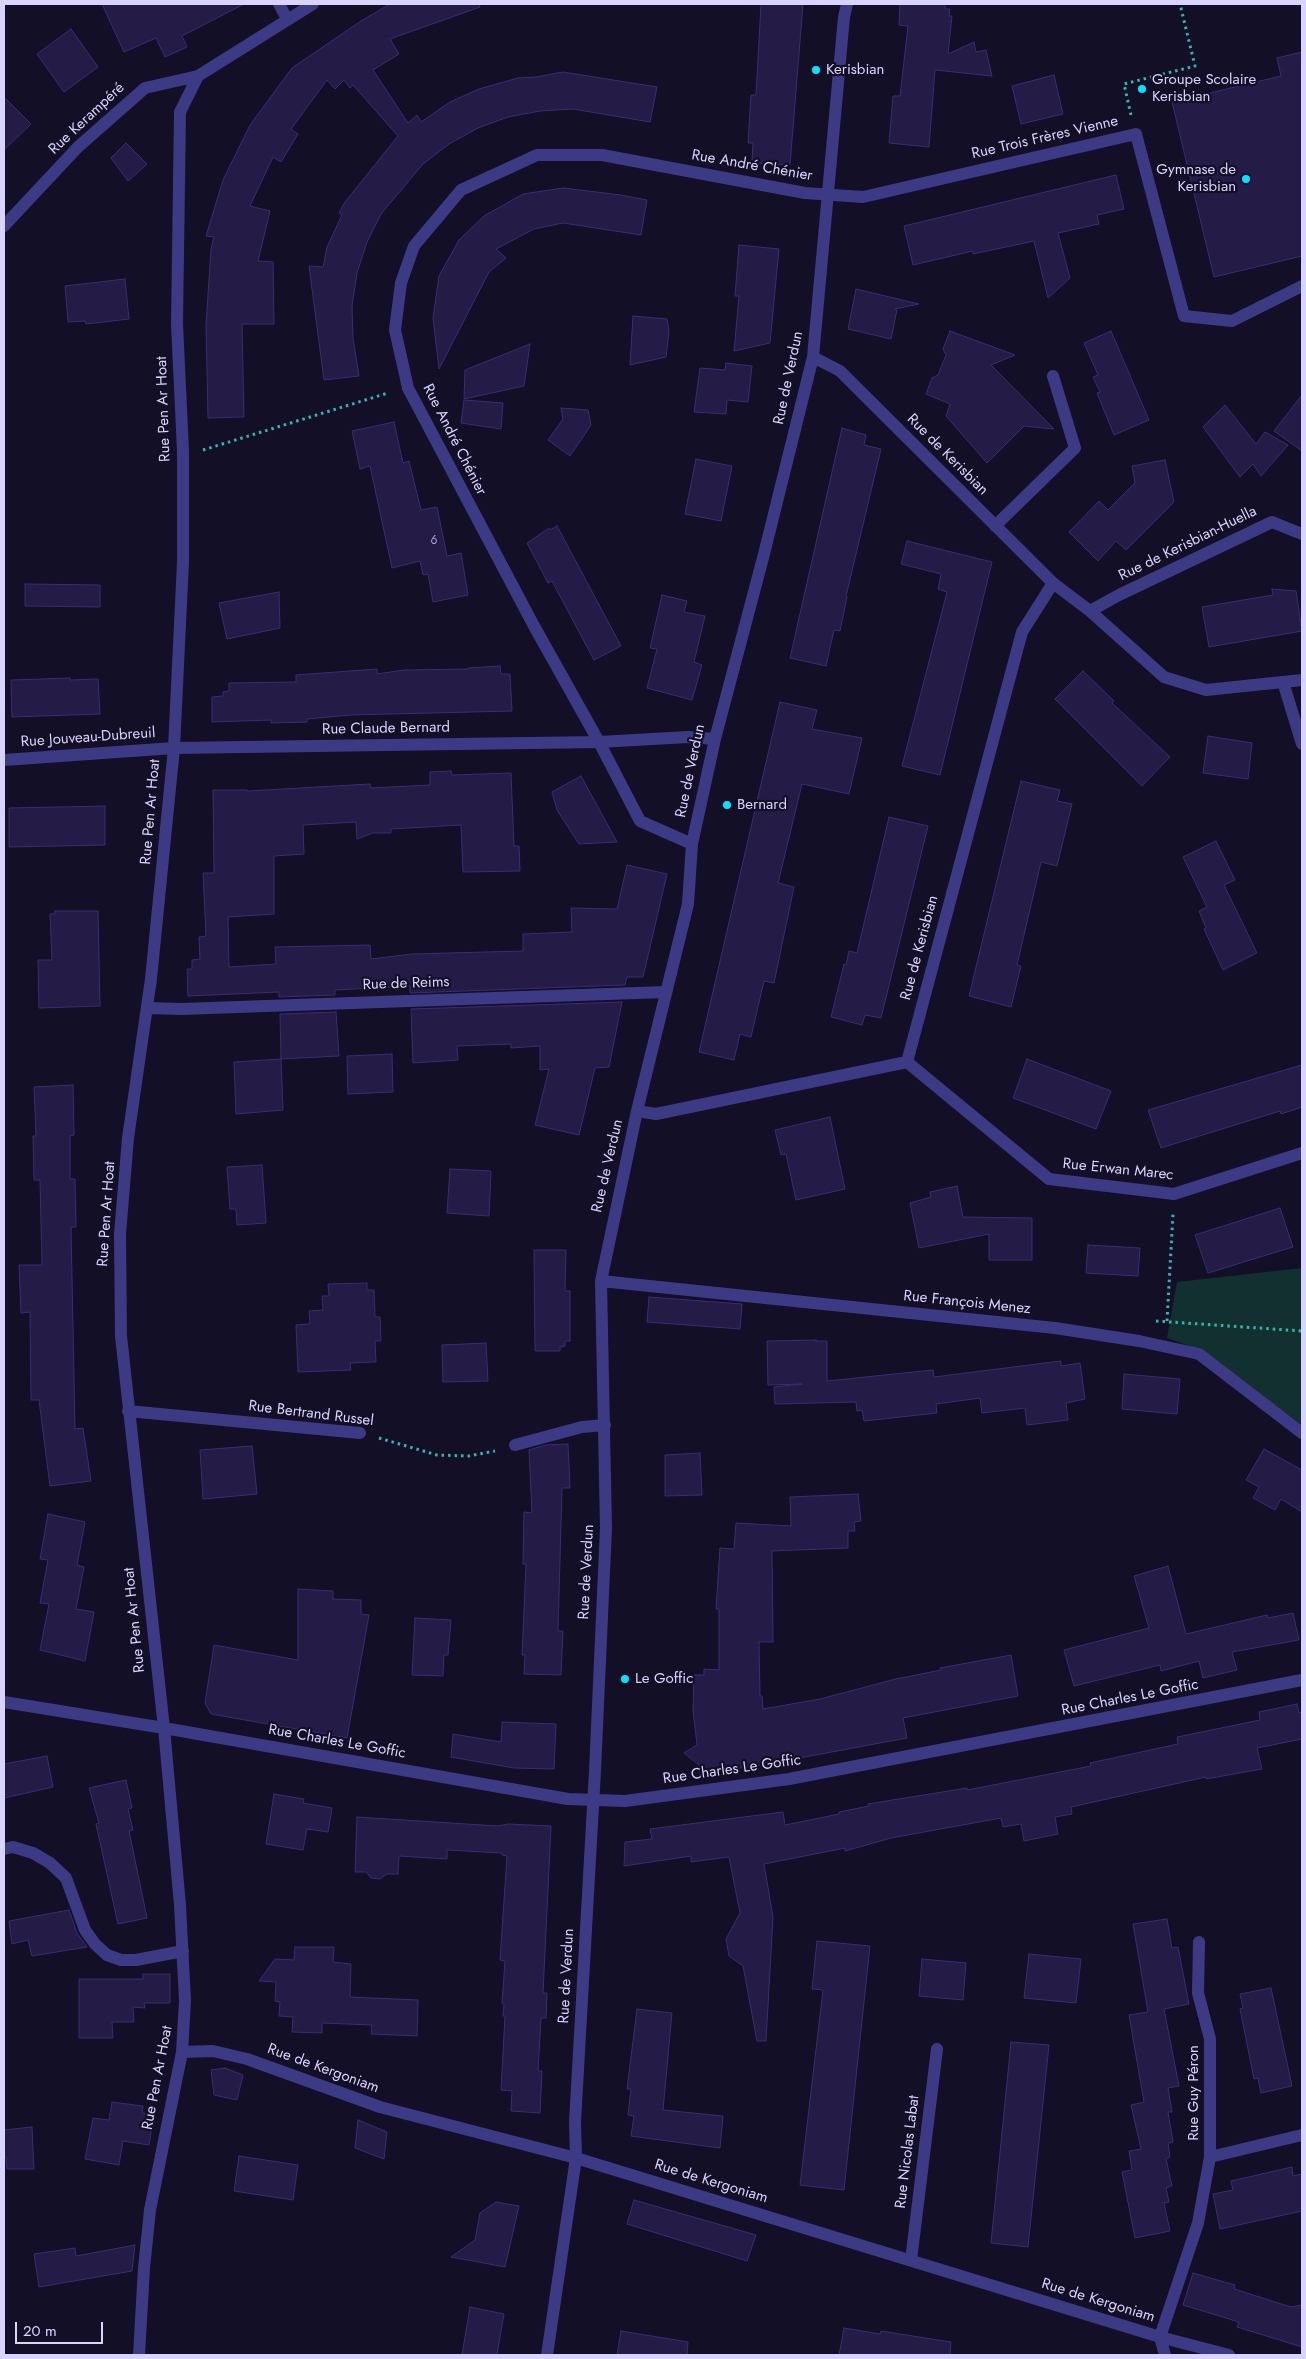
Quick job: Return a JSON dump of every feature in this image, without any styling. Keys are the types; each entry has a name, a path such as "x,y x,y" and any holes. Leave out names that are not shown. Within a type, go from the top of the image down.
{"street":[{"path":"279,4 287,19"},
{"name":"Rue Kerampéré","path":"4,226 78,146 145,88 198,76 313,4"},
{"name":"Rue de Verdun","path":"547,2355 576,2158 575,2122 606,1528 601,1281 637,1111 688,904 692,844 715,738 764,554 813,356 844,16 847,4"},
{"name":"Rue Pen Ar Hoat","path":"139,2355 144,2268 150,2210 182,2052 185,2001 183,1951 164,1728 121,1336 120,1234 128,1138 148,1008 174,748 183,562 183,450 177,324 180,112 198,76"},
{"name":"Rue Trois Frères Vienne","path":"828,195 863,197 1136,134 1184,316 1232,321 1302,286"},
{"name":"Rue André Chénier","path":"692,844 640,821 408,388 395,330 401,283 414,246 461,190 537,155 602,155 804,193 828,195"},
{"name":"Rue de Kerisbian","path":"813,356 840,371 1053,583 1090,611 1164,677 1206,690 1302,680"},
{"path":"995,526 1075,448 1053,376"},
{"name":"Rue de Kerisbian-Huella","path":"1090,611 1119,595 1272,522 1302,534"},
{"name":"Rue de Kerisbian","path":"907,1062 1022,632 1053,583"},
{"path":"1283,682 1302,744"},
{"name":"Rue Claude Bernard","path":"174,748 599,742 688,737 715,738"},
{"name":"Rue Jouveau-Dubreuil","path":"4,760 174,748"},
{"name":"Rue de Reims","path":"148,1008 181,1009 665,992"},
{"path":"637,1111 656,1114 907,1062"},
{"name":"Rue Erwan Marec","path":"907,1062 1049,1179 1174,1194 1302,1153"},
{"name":"Rue François Menez","path":"601,1281 1055,1328 1139,1341 1199,1354 1302,1433"},
{"name":"Rue Bertrand Russel","path":"128,1411 360,1433"},
{"path":"515,1445 582,1428 605,1425"},
{"name":"Rue Charles Le Goffic","path":"4,1702 164,1728 558,1798 593,1801 634,1800 789,1779 1302,1680"},
{"path":"4,1849 13,1847 33,1853 50,1863 66,1878 85,1930 95,1944 107,1954 121,1960 136,1960 183,1951"},
{"name":"Rue Guy Péron","path":"1160,2337 1198,2223 1210,2157 1210,2039 1198,1993 1199,1942"},
{"name":"Rue Nicolas Labat","path":"911,2260 937,2049"},
{"name":"Rue de Kergoniam","path":"182,2052 213,2051 247,2059 380,2107 576,2158 1160,2337 1229,2355"},
{"name":"Rue Guy Péron","path":"1210,2157 1302,2135"},
{"path":"1160,2337 1165,2355"}],"path":[{"path":"1136,134 1124,84 1195,66 1180,4"},
{"path":"183,450 197,452 408,388"},
{"path":"1167,1321 1174,1194"},
{"path":"1148,1322 1167,1321 1302,1331"},
{"name":"Rue Bertrand Russel","path":"360,1433 437,1455 469,1456 515,1445"}],"green space":[{"path":"1302,1268 1302,1425 1200,1350 1167,1338 1177,1282"}],"building":[{"path":"102,4 244,4 182,36 187,47 165,57 156,38 124,52"},
{"path":"390,4 479,4 480,7 390,39 399,54 373,70 408,123 417,115 421,122 450,102 479,89 518,78 563,72 657,87 650,122 573,109 540,111 508,117 478,128 449,144 423,164 381,214 367,242 357,273 352,306 353,338 359,376 324,380 309,266 323,267 327,247 342,215 339,213 345,202 398,136 353,85 350,88 344,80 335,89 327,80 291,129 298,134 281,162 273,157 250,206 270,211 258,261 273,262 274,324 242,324 244,417 208,418 206,325 211,249 214,237 206,236 223,180 250,125 292,68 361,21"},
{"path":"761,4 803,4 790,165 752,163 753,143 748,143 751,95 756,95"},
{"path":"900,4 945,4 945,9 950,9 949,16 952,16 948,54 974,42 976,52 986,50 992,76 935,70 929,147 889,143 893,96 900,96 908,26 899,25"},
{"path":"71,29 98,67 64,92 37,54"},
{"name":"Gymnase de Kerisbian","path":"1302,52 1302,256 1214,277 1172,102 1281,76 1277,58"},
{"path":"1054,75 1063,114 1021,124 1012,86"},
{"path":"4,97 31,124 4,150"},
{"path":"126,143 147,164 128,181 111,158"},
{"path":"1116,175 1124,209 1097,215 1099,224 1058,233 1070,278 1048,298 1034,241 973,254 973,251 913,265 904,226"},
{"path":"563,188 647,200 641,235 563,223 534,229 496,249 506,258 489,272 439,369 433,318 439,276 459,240 484,216 523,194"},
{"path":"739,245 779,249 770,343 734,351 739,296 735,296"},
{"path":"125,279 129,319 86,324 85,321 68,322 65,286"},
{"path":"856,289 919,304 895,309 897,310 891,339 848,329"},
{"path":"633,316 667,319 669,331 666,357 630,365"},
{"path":"950,331 1015,355 991,365 1054,429 1024,426 987,463 946,416 950,404 926,394 932,378 938,375 946,355 943,349"},
{"path":"1111,331 1149,420 1114,435 1097,393 1100,392 1093,377 1098,375 1084,343"},
{"path":"530,344 524,386 464,399 465,370"},
{"path":"726,363 752,366 748,402 727,400 726,414 694,412 700,368 725,370"},
{"path":"1302,395 1302,451 1274,431"},
{"path":"464,400 503,403 501,429 461,423"},
{"path":"1225,405 1256,444 1265,432 1288,445 1261,476 1253,464 1240,477 1203,427"},
{"path":"561,408 588,410 591,425 570,456 548,440 563,419"},
{"path":"394,422 403,463 409,461 421,510 437,507 447,556 461,553 468,595 433,602 428,574 423,575 420,561 392,568 370,466 360,469 352,431"},
{"path":"842,428 866,435 864,445 881,449 846,596 840,631 834,630 826,666 790,658"},
{"path":"696,459 732,466 721,521 685,514"},
{"path":"1165,460 1174,502 1126,550 1116,541 1098,561 1069,532 1099,501 1108,510 1135,483 1132,466"},
{"path":"557,526 621,646 594,660 552,581 548,583 527,543 549,528 550,530"},
{"path":"907,541 992,562 940,775 902,766 947,592 938,589 941,574 901,564"},
{"path":"25,584 100,585 100,607 25,606"},
{"path":"1272,589 1296,591 1302,631 1209,647 1202,607 1273,595"},
{"path":"279,592 280,628 227,639 219,603"},
{"path":"662,595 687,601 684,612 705,616 694,662 702,665 692,700 647,688 657,649 650,648"},
{"path":"500,666 501,674 510,674 512,711 350,715 307,719 307,722 271,723 271,720 212,722 212,697 223,696 223,692 229,691 229,683 296,682 296,675 377,669 377,674 404,670 468,669"},
{"path":"1083,671 1114,701 1112,703 1170,757 1142,786 1055,699"},
{"path":"70,678 70,680 98,679 100,714 12,717 11,680"},
{"path":"780,702 817,710 812,729 862,738 849,794 802,784 778,883 794,887 774,983 764,981 751,1037 740,1034 734,1060 699,1052"},
{"path":"1208,736 1252,743 1248,779 1203,773"},
{"path":"451,771 452,775 511,773 514,846 519,846 520,871 463,872 461,825 391,829 391,833 373,833 357,839 356,822 303,825 304,854 274,856 274,914 228,917 229,967 276,964 275,947 370,945 371,959 412,954 523,951 523,934 572,932 571,908 617,909 627,865 667,874 643,977 627,977 625,985 410,993 410,986 335,990 335,995 279,997 279,992 188,996 187,969 192,969 192,960 200,959 199,937 206,936 203,873 214,873 213,790 248,791 370,784 371,788 430,785 430,772"},
{"path":"581,776 617,842 579,844 557,810 552,792"},
{"path":"1021,781 1060,790 1057,801 1072,804 1057,866 1041,862 1017,965 1021,966 1011,1007 969,996"},
{"path":"105,806 105,845 9,847 9,808"},
{"path":"889,817 928,826 881,1018 865,1015 862,1025 831,1017 849,951 857,953"},
{"path":"1216,841 1235,880 1224,885 1257,953 1223,970 1204,929 1206,928 1199,911 1207,907 1183,857"},
{"path":"55,911 98,911 100,1006 39,1008 38,960 52,960 50,914 55,914"},
{"path":"622,1002 609,1067 595,1068 579,1135 535,1125 549,1069 540,1070 540,1046 511,1048 511,1044 457,1046 458,1060 413,1063 411,1009"},
{"path":"336,1012 339,1056 281,1059 280,1014"},
{"path":"392,1054 393,1092 348,1094 347,1056"},
{"path":"281,1059 283,1110 236,1114 234,1062"},
{"path":"1027,1059 1111,1091 1096,1129 1013,1098"},
{"path":"1302,1065 1302,1107 1281,1114 1280,1111 1161,1148 1148,1110"},
{"path":"73,1085 74,1135 70,1136 70,1179 75,1179 76,1227 71,1227 75,1429 83,1428 91,1481 50,1486 39,1400 31,1400 30,1312 21,1313 19,1265 42,1265 40,1180 34,1180 33,1136 36,1136 34,1087"},
{"path":"830,1117 845,1189 796,1200 786,1154 781,1155 775,1130"},
{"path":"262,1165 266,1223 237,1225 236,1209 230,1209 227,1167"},
{"path":"450,1169 491,1171 489,1216 447,1213"},
{"path":"957,1186 963,1217 1032,1218 1032,1260 989,1260 989,1234 919,1248 910,1203 931,1197 930,1192"},
{"path":"1280,1208 1293,1247 1208,1273 1195,1235"},
{"path":"1088,1245 1140,1248 1138,1276 1086,1273"},
{"path":"534,1250 566,1250 565,1291 570,1291 570,1341 565,1341 565,1346 560,1347 560,1351 535,1351"},
{"path":"367,1283 367,1290 374,1290 375,1317 380,1317 381,1341 375,1341 376,1362 350,1363 351,1370 298,1372 296,1325 310,1324 309,1311 323,1310 322,1296 329,1296 328,1284"},
{"path":"649,1297 742,1304 740,1329 647,1322"},
{"path":"767,1341 827,1341 827,1381 933,1370 934,1377 1061,1361 1061,1366 1080,1363 1085,1399 1066,1403 1068,1420 1027,1425 1025,1408 982,1413 980,1398 936,1404 937,1413 864,1421 862,1410 857,1411 856,1402 775,1404 774,1387 802,1384 768,1385"},
{"path":"486,1343 488,1381 443,1382 442,1345"},
{"path":"1124,1374 1180,1379 1177,1414 1122,1409"},
{"path":"568,1444 570,1488 562,1488 558,1631 563,1631 561,1675 524,1674 525,1655 522,1655 526,1564 523,1564 524,1512 532,1513 529,1450 546,1445"},
{"path":"252,1446 257,1494 203,1499 200,1450"},
{"path":"1264,1449 1302,1470 1302,1512 1281,1499 1275,1510 1253,1498 1259,1487 1246,1480"},
{"path":"700,1453 702,1495 665,1496 665,1455"},
{"path":"858,1494 861,1521 854,1522 855,1531 848,1531 848,1548 772,1551 773,1642 759,1642 760,1696 762,1696 763,1709 820,1699 896,1679 941,1670 940,1668 1011,1655 1018,1696 903,1718 907,1738 767,1764 700,1774 699,1765 684,1753 697,1745 693,1710 694,1675 704,1675 704,1669 719,1670 719,1609 716,1609 720,1548 734,1549 736,1523 791,1526 790,1497"},
{"path":"48,1514 85,1522 77,1565 84,1567 76,1609 94,1612 85,1661 40,1650 49,1604 40,1603 48,1560 40,1559"},
{"path":"1168,1566 1186,1634 1267,1615 1268,1618 1293,1613 1299,1640 1232,1652 1237,1670 1203,1678 1199,1661 1161,1671 1160,1665 1074,1686 1064,1650 1149,1628 1134,1576"},
{"path":"298,1589 333,1591 333,1599 361,1600 361,1614 369,1615 347,1738 211,1714 205,1703 214,1645 298,1660"},
{"path":"415,1618 451,1620 448,1655 444,1655 443,1676 412,1675"},
{"path":"1297,1704 1299,1713 1302,1712 1302,1739 1257,1748 1262,1769 1206,1779 1206,1777 1071,1807 1072,1814 1055,1817 1058,1834 1024,1841 1021,1824 1003,1827 1001,1818 891,1838 845,1851 845,1848 764,1864 773,1917 766,2041 757,2041 743,1966 729,1956 726,1939 740,1913 729,1857 691,1862 691,1856 624,1866 625,1842 652,1839 650,1829 783,1812 785,1825 839,1814 839,1812 869,1806 868,1804 967,1788 967,1790 1091,1766 1090,1763 1178,1744 1177,1737 1260,1720 1259,1712"},
{"path":"502,1722 556,1724 554,1769 514,1768 451,1757 453,1734 501,1742"},
{"path":"47,1756 53,1787 4,1798 4,1764"},
{"path":"126,1780 132,1808 128,1809 133,1830 129,1831 147,1918 118,1924 96,1824 99,1823 89,1788"},
{"path":"274,1794 304,1799 303,1803 332,1808 328,1832 307,1829 303,1850 266,1844"},
{"path":"357,1817 498,1826 508,1824 551,1826 543,1993 547,1993 546,2018 541,2018 538,2071 542,2071 540,2113 511,2111 512,2091 501,2090 505,2016 503,2016 504,2004 502,2003 505,1961 500,1960 507,1856 502,1855 502,1853 447,1850 447,1859 399,1856 398,1874 387,1874 380,1879 371,1878 366,1872 355,1872"},
{"path":"69,1910 77,1933 87,1947 32,1956 28,1940 12,1944 9,1921"},
{"path":"1167,1919 1172,1948 1178,1947 1189,2004 1164,2009 1179,2086 1168,2088 1172,2112 1168,2112 1173,2142 1168,2143 1170,2157 1166,2159 1172,2186 1166,2188 1169,2202 1164,2203 1170,2231 1135,2238 1122,2172 1132,2170 1129,2151 1141,2149 1131,2105 1144,2102 1129,2015 1148,2012 1133,1924"},
{"path":"817,1941 870,1946 844,2190 800,2185 823,1990 812,1989"},
{"path":"295,1947 334,1947 333,1962 351,1964 350,1997 418,2000 417,2036 371,2034 372,2025 322,2023 322,2033 292,2032 293,2017 279,2016 280,2002 275,2001 276,1982 259,1981 275,1959 294,1960"},
{"path":"1029,1954 1081,1959 1076,2003 1024,1998"},
{"path":"922,1959 966,1963 963,2000 919,1996"},
{"path":"143,1974 170,1974 170,2003 144,2003 145,2008 133,2007 134,2022 112,2022 113,2038 79,2038 79,1979 143,1979"},
{"path":"1271,1988 1292,2086 1261,2093 1258,2078 1254,2079 1240,2009 1243,2008 1240,1994"},
{"path":"637,2009 672,2013 663,2110 723,2116 720,2148 631,2136 634,2116 628,2115 631,2089 627,2089"},
{"path":"1011,2042 1049,2045 1028,2247 991,2243"},
{"path":"225,2068 243,2075 237,2100 214,2095 211,2070"},
{"path":"112,2102 143,2106 142,2113 154,2114 149,2145 123,2141 119,2165 85,2159 93,2118 109,2120"},
{"path":"358,2120 387,2132 384,2159 355,2148"},
{"path":"32,2127 34,2169 7,2169 6,2157 4,2158 4,2130"},
{"path":"239,2156 298,2165 293,2200 234,2191"},
{"path":"1292,2167 1293,2176 1302,2174 1302,2211 1220,2229 1213,2194 1233,2190 1231,2181"},
{"path":"634,2200 756,2235 747,2261 627,2224"},
{"path":"496,2202 519,2206 505,2267 451,2257 475,2240 480,2213"},
{"path":"135,2245 132,2271 39,2287 34,2254 75,2248 76,2256"},
{"path":"1193,2273 1235,2285 1234,2289 1291,2307 1302,2305 1302,2347 1237,2327 1239,2322 1183,2305"},
{"path":"470,2307 504,2314 497,2355 462,2355"},
{"path":"844,2328 880,2334 881,2331 951,2342 950,2355 839,2355"},
{"path":"621,2331 688,2342 687,2355 617,2355"}],"place":[{"name":"Kerisbian","path":"816,70"},
{"name":"Groupe Scolaire Kerisbian","path":"1142,89"},
{"name":"Gymnase de Kerisbian","path":"1246,179"},
{"name":"Bernard","path":"727,805"},
{"name":"Le Goffic","path":"625,1679"}]}
